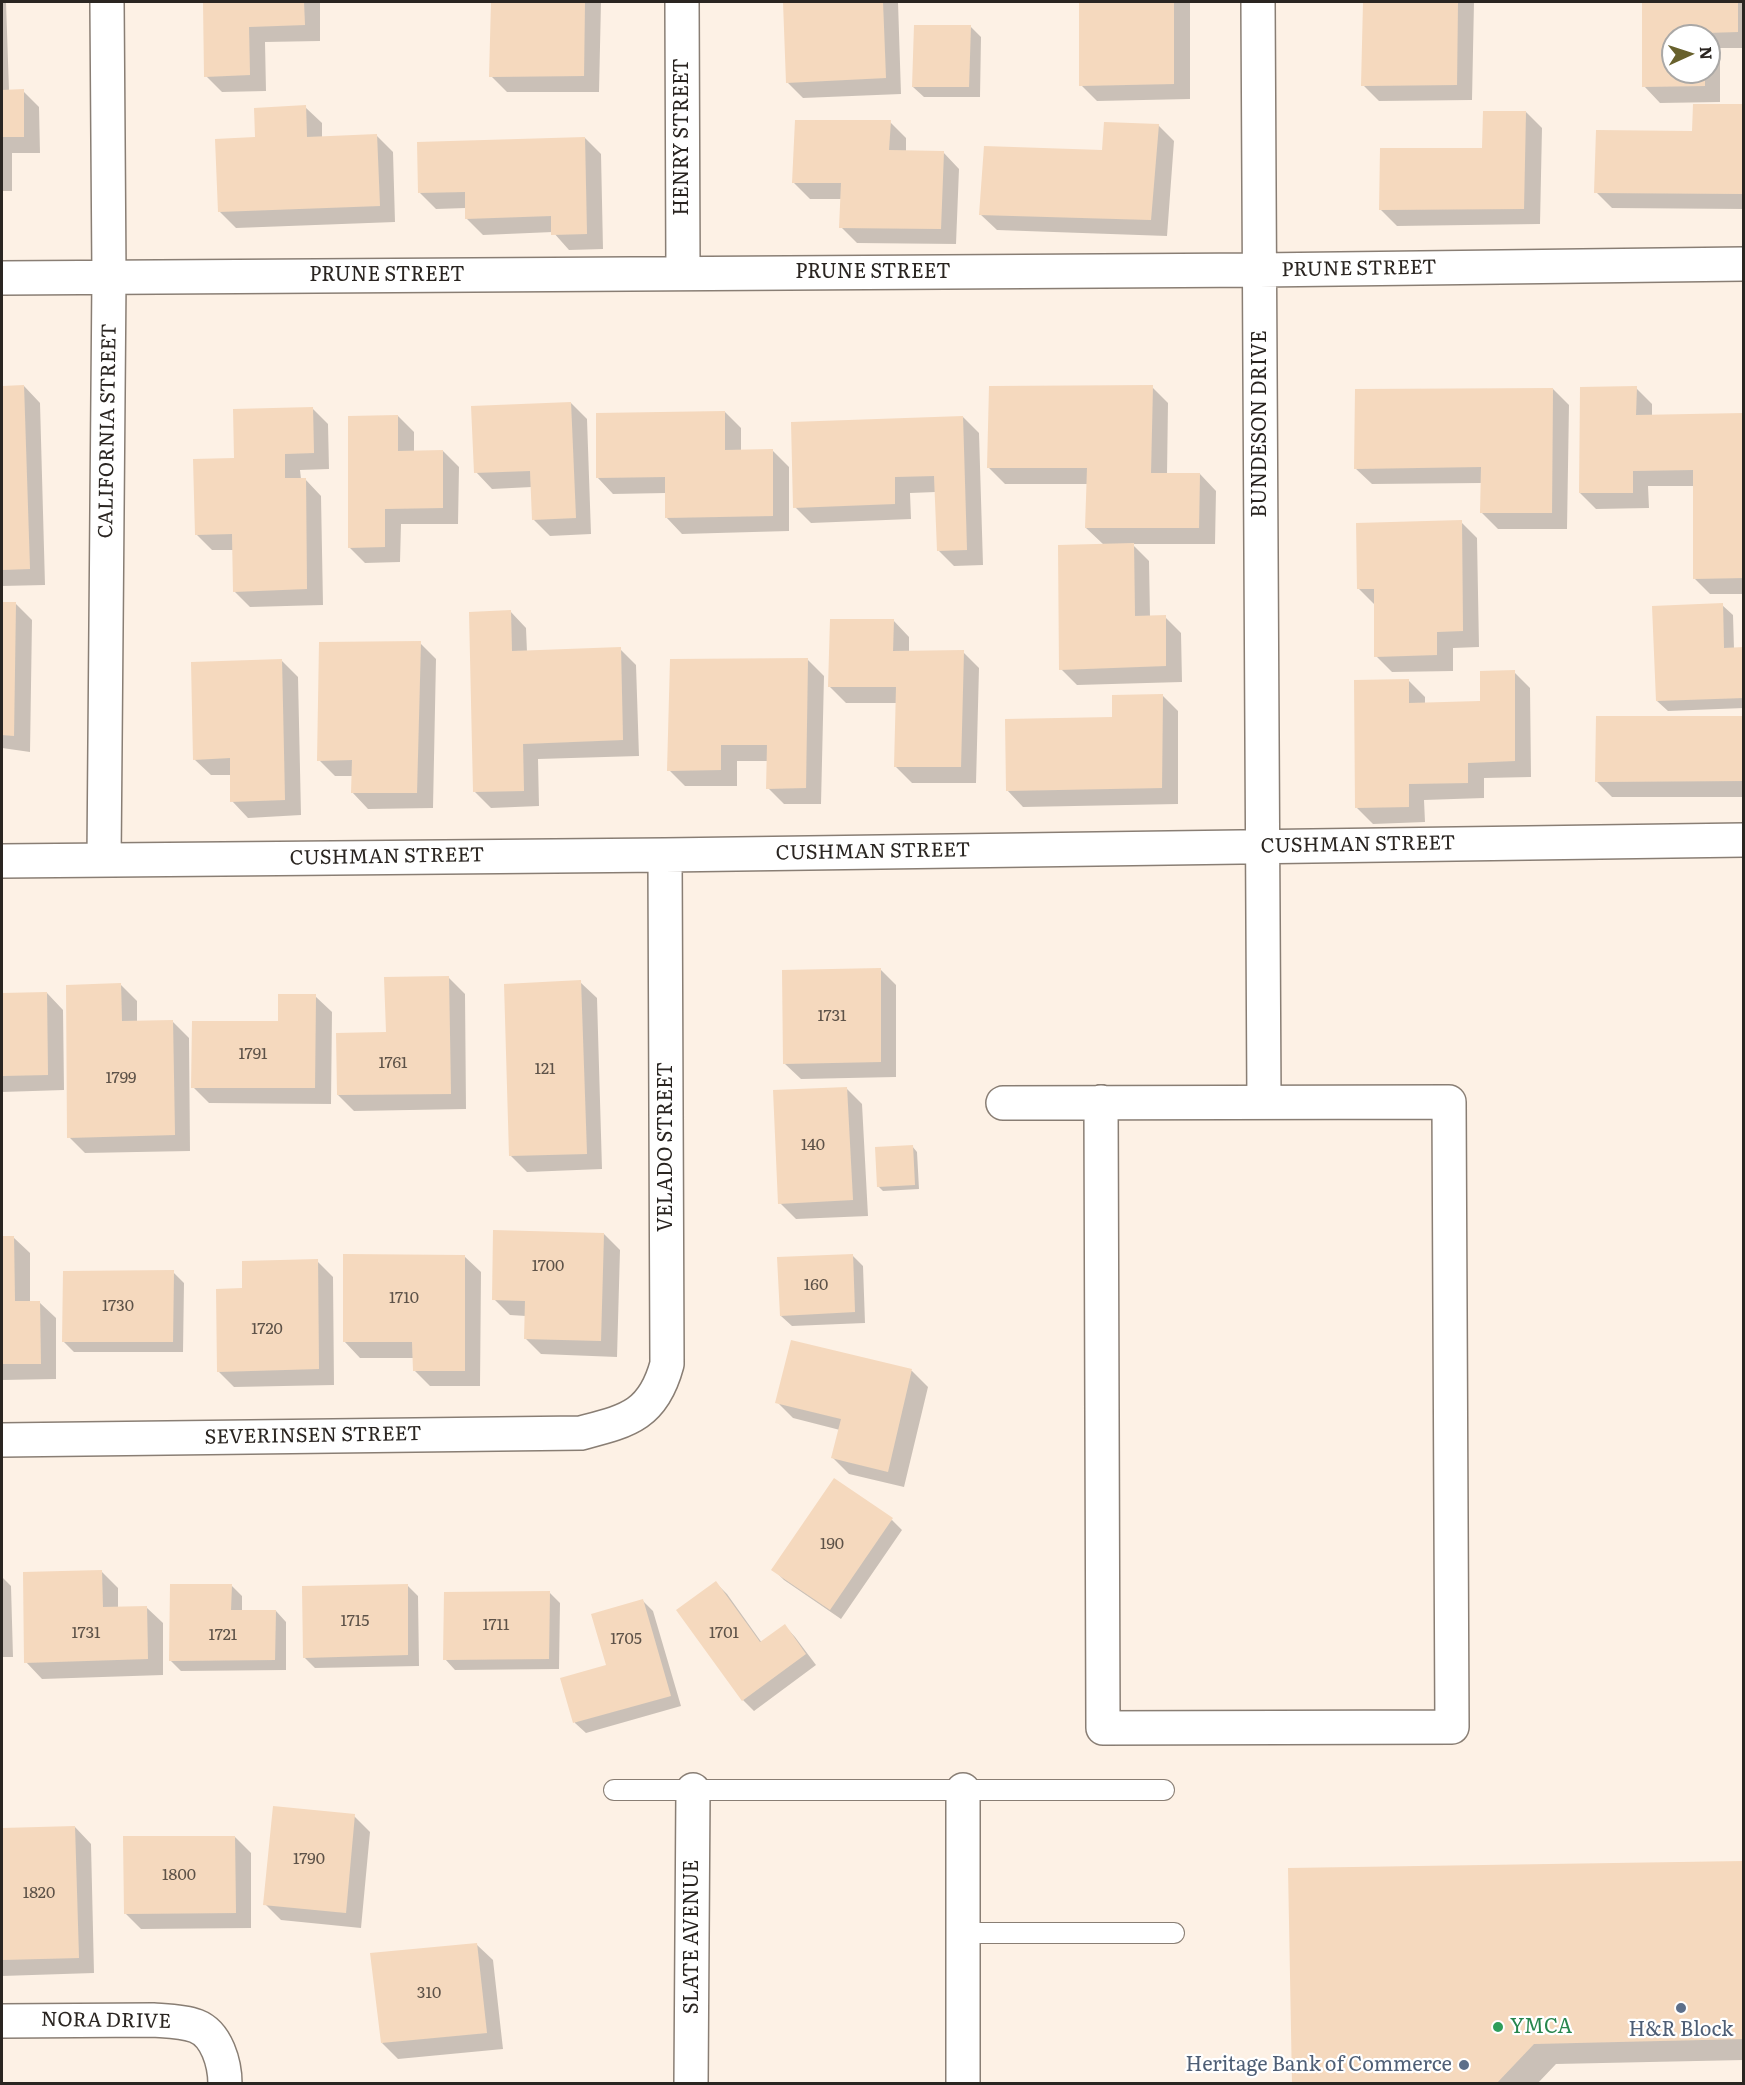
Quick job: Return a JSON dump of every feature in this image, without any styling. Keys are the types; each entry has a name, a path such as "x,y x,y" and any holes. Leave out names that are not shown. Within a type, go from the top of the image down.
{"street":[{"name":"CALIFORNIA STREET","path":"104,860 109,277 107,2"},
{"name":"HENRY STREET","path":"682,2 683,273"},
{"name":"BUNDESON DRIVE","path":"1258,2 1264,1102"},
{"name":"PRUNE STREET","path":"2,278 1259,270 1743,264"},
{"name":"CUSHMAN STREET","path":"2,861 665,855 1743,840"},
{"name":"VELADO STREET","path":"622,1422 642,1410 654,1397 663,1380 667,1364 665,855"},
{"path":"1003,1103 1101,1102 1449,1102 1452,1727 1103,1728 1101,1102"},
{"name":"SEVERINSEN STREET","path":"2,1440 581,1433 622,1422"},
{"name":"SLATE AVENUE","path":"691,2084 693,1790"},
{"path":"963,1790 963,2084"},
{"name":"NORA DRIVE","path":"2,2021 177,2021 199,2026 212,2040 220,2054 225,2075"}],"lane":[{"path":"614,1790 1164,1790"},
{"path":"963,1933 1174,1933"}],"building":[{"path":"203,2 304,2 305,25 249,27 250,75 204,77"},
{"path":"491,2 585,2 584,76 489,77"},
{"path":"783,2 883,2 886,78 786,83"},
{"path":"1079,2 1174,2 1174,84 1079,86"},
{"path":"1363,2 1458,2 1457,85 1361,86"},
{"path":"1642,2 1738,2 1738,32 1721,33 1721,24 1661,24 1661,84 1705,84 1705,86 1642,87"},
{"path":"914,25 971,25 969,87 912,87"},
{"path":"24,89 24,137 2,137 2,90"},
{"path":"1693,104 1744,104 1744,194 1594,193 1596,130 1692,131"},
{"path":"306,105 307,137 377,134 380,206 218,212 215,139 255,137 254,108"},
{"path":"1483,111 1526,111 1524,209 1379,210 1380,148 1482,148"},
{"path":"795,120 891,120 889,150 944,151 941,229 839,228 841,183 792,183"},
{"path":"1104,122 1159,124 1151,220 979,215 984,146 1102,150"},
{"path":"585,137 587,234 551,235 551,216 465,219 465,192 418,193 417,142"},
{"path":"24,385 30,569 2,570 2,386"},
{"path":"1153,385 1151,473 1200,473 1199,528 1085,528 1087,468 987,468 989,386"},
{"path":"1637,386 1636,415 1744,413 1744,578 1693,579 1693,470 1633,471 1633,493 1579,493 1580,387"},
{"path":"1553,388 1552,513 1480,513 1481,467 1354,469 1355,389"},
{"path":"571,402 576,518 532,520 530,471 474,473 471,406"},
{"path":"313,407 314,453 285,454 285,478 306,478 307,589 233,592 232,534 195,535 193,459 234,458 233,409"},
{"path":"725,411 725,450 773,449 773,516 665,518 665,477 596,478 596,413"},
{"path":"398,415 398,451 443,450 443,508 385,509 385,547 348,548 348,416"},
{"path":"963,416 967,550 937,551 934,476 895,477 895,504 793,508 791,422"},
{"path":"1462,520 1463,631 1437,632 1437,655 1374,657 1374,589 1357,589 1356,523"},
{"path":"1134,543 1135,616 1166,615 1166,666 1059,670 1058,545"},
{"path":"2,602 16,602 14,736 2,735"},
{"path":"1723,603 1724,648 1744,647 1744,698 1656,701 1652,606"},
{"path":"511,610 512,651 621,647 623,740 523,744 524,791 473,792 469,612"},
{"path":"830,619 894,619 893,651 964,650 961,767 894,767 896,687 828,687"},
{"path":"421,641 417,793 351,793 352,760 317,761 319,642"},
{"path":"808,658 806,788 766,789 767,745 721,745 721,770 667,771 670,659"},
{"path":"282,659 285,800 230,802 230,758 193,760 191,662"},
{"path":"1515,670 1515,761 1468,763 1468,783 1409,784 1409,807 1355,808 1354,680 1409,679 1409,703 1480,701 1480,671"},
{"path":"1163,694 1162,788 1006,791 1005,719 1112,717 1112,695"},
{"path":"1596,716 1744,716 1744,781 1595,782"},
{"path":"881,968 881,1062 783,1064 782,970"},
{"path":"449,976 451,1094 337,1095 336,1033 386,1032 384,977"},
{"path":"581,980 587,1154 509,1156 504,984"},
{"path":"121,983 122,1021 173,1020 175,1135 67,1138 66,985"},
{"path":"47,992 48,1075 2,1076 2,993"},
{"path":"278,994 316,994 315,1088 191,1088 192,1021 278,1021"},
{"path":"847,1087 853,1200 778,1204 773,1090"},
{"path":"913,1145 915,1185 877,1187 875,1147"},
{"path":"493,1230 604,1233 601,1341 524,1339 525,1301 492,1300"},
{"path":"2,1236 14,1236 15,1301 40,1301 41,1364 2,1364"},
{"path":"343,1254 465,1255 465,1371 413,1371 412,1342 343,1342"},
{"path":"853,1254 855,1312 780,1316 777,1257"},
{"path":"318,1259 319,1369 217,1372 216,1289 242,1288 242,1261"},
{"path":"174,1270 173,1342 62,1342 63,1271"},
{"path":"791,1340 912,1369 888,1472 831,1458 841,1419 775,1403"},
{"path":"834,1478 893,1518 830,1610 771,1570"},
{"path":"102,1570 103,1607 147,1606 148,1659 24,1663 23,1572"},
{"path":"716,1581 760,1642 785,1624 806,1654 742,1701 676,1610"},
{"path":"170,1584 232,1584 231,1610 276,1610 275,1660 169,1661"},
{"path":"408,1584 408,1655 303,1658 302,1586"},
{"path":"550,1591 549,1659 443,1660 444,1592"},
{"path":"643,1599 671,1696 573,1723 560,1678 606,1665 591,1614"},
{"path":"273,1806 355,1814 346,1913 263,1905"},
{"path":"75,1826 79,1958 2,1960 2,1828"},
{"path":"123,1836 235,1836 236,1913 124,1914"},
{"path":"1744,1861 1744,2039 1534,2044 1496,2084 1292,2084 1288,1868"},
{"path":"477,1943 487,2033 381,2043 370,1953"}],"place":[{"name":"H&R Block","path":"1681,2008"},
{"name":"YMCA","path":"1498,2027"},
{"name":"Heritage Bank of Commerce","path":"1464,2065"}]}
